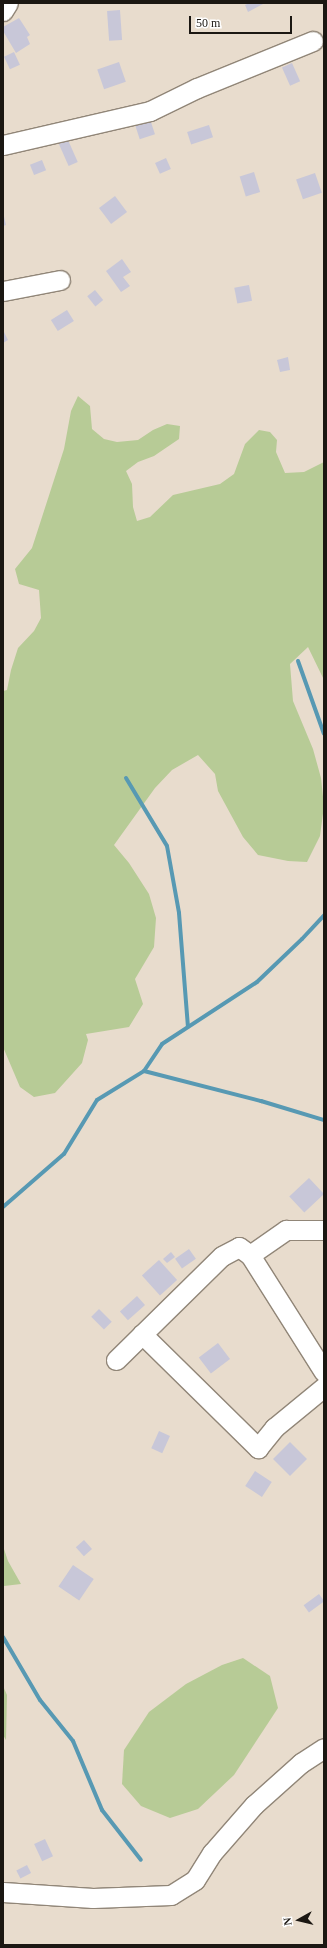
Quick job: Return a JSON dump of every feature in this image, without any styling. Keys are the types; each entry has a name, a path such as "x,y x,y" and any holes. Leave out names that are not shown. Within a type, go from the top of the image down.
{"street":[{"path":"3,11 8,3"},
{"path":"3,145 150,111 198,88 312,42"},
{"path":"3,291 60,280"},
{"path":"250,1256 286,1230 324,1230"},
{"path":"116,1360 222,1256 239,1247 250,1256 324,1372"},
{"path":"142,1334 258,1448 274,1428 324,1388"},
{"path":"3,1892 93,1898 171,1895 195,1880 212,1853 254,1805 301,1763 324,1748"}],"green space":[{"path":"78,396 90,406 92,429 104,439 117,442 138,440 153,430 167,424 180,426 179,439 154,456 138,462 126,471 132,484 133,507 137,521 150,517 173,495 220,484 234,474 245,444 259,430 270,432 277,440 276,452 285,473 304,472 324,462 324,680 308,647 290,664 293,701 313,749 321,778 324,806 320,836 307,862 288,861 258,855 243,837 218,791 215,774 198,755 172,770 155,788 114,845 129,863 149,894 156,918 154,947 135,979 143,1004 129,1027 86,1034 88,1040 82,1063 55,1093 34,1097 20,1087 3,1047 3,691 7,690 18,648 34,631 41,618 39,590 19,584 15,569 32,548 64,449 71,411"},
{"path":"3,1546 8,1561 21,1584 4,1586 3,1584"},
{"path":"243,1658 270,1676 278,1708 234,1775 198,1809 170,1818 141,1806 122,1784 124,1750 149,1712 186,1684 222,1665"},
{"path":"3,1686 7,1695 6,1740 3,1735"}],"building":[{"path":"249,3 265,3 248,12 245,5"},
{"path":"120,10 122,40 109,41 107,11"},
{"path":"19,18 30,35 27,37 30,44 16,53 3,31 3,27"},
{"path":"14,52 20,65 10,69 4,57"},
{"path":"119,62 126,82 104,89 97,69"},
{"path":"292,63 300,81 290,86 282,67"},
{"path":"150,119 155,134 140,139 135,124"},
{"path":"209,125 213,137 191,144 187,132"},
{"path":"68,140 78,162 69,166 59,144"},
{"path":"166,158 171,169 160,174 155,163"},
{"path":"42,160 46,170 34,175 30,165"},
{"path":"254,172 260,192 246,196 240,176"},
{"path":"315,173 322,193 303,199 296,180"},
{"path":"115,196 127,212 111,224 99,208"},
{"path":"3,212 6,225 3,226"},
{"path":"122,259 131,272 123,277 130,286 121,292 106,271"},
{"path":"249,285 252,301 237,304 234,288"},
{"path":"95,290 103,300 95,306 87,296"},
{"path":"67,310 74,321 58,331 51,320"},
{"path":"3,330 8,340 3,343"},
{"path":"288,357 290,370 280,372 277,360"},
{"path":"309,1178 324,1194 304,1213 289,1196"},
{"path":"189,1249 196,1259 182,1269 175,1259"},
{"path":"171,1252 175,1257 167,1263 163,1259"},
{"path":"159,1260 177,1280 160,1295 142,1275"},
{"path":"137,1296 145,1305 128,1320 120,1311"},
{"path":"99,1309 112,1322 104,1330 91,1317"},
{"path":"218,1343 230,1359 211,1373 199,1357"},
{"path":"159,1431 170,1436 162,1453 151,1448"},
{"path":"290,1442 307,1459 290,1476 273,1459"},
{"path":"255,1471 272,1482 262,1497 245,1486"},
{"path":"84,1540 92,1549 84,1556 76,1547"},
{"path":"73,1565 94,1579 79,1601 58,1587"},
{"path":"319,1594 324,1601 309,1612 304,1605"},
{"path":"45,1839 53,1856 42,1861 34,1844"},
{"path":"27,1865 31,1873 20,1878 16,1870"}],"waterway":[{"path":"298,661 324,734"},
{"path":"126,778 167,846 179,913 188,1027"},
{"path":"3,1207 64,1154 97,1100 144,1071 162,1044 257,982 302,939 324,915"},
{"path":"144,1071 261,1101 324,1120"},
{"path":"3,1637 40,1700 73,1741 102,1810 141,1860"}]}
